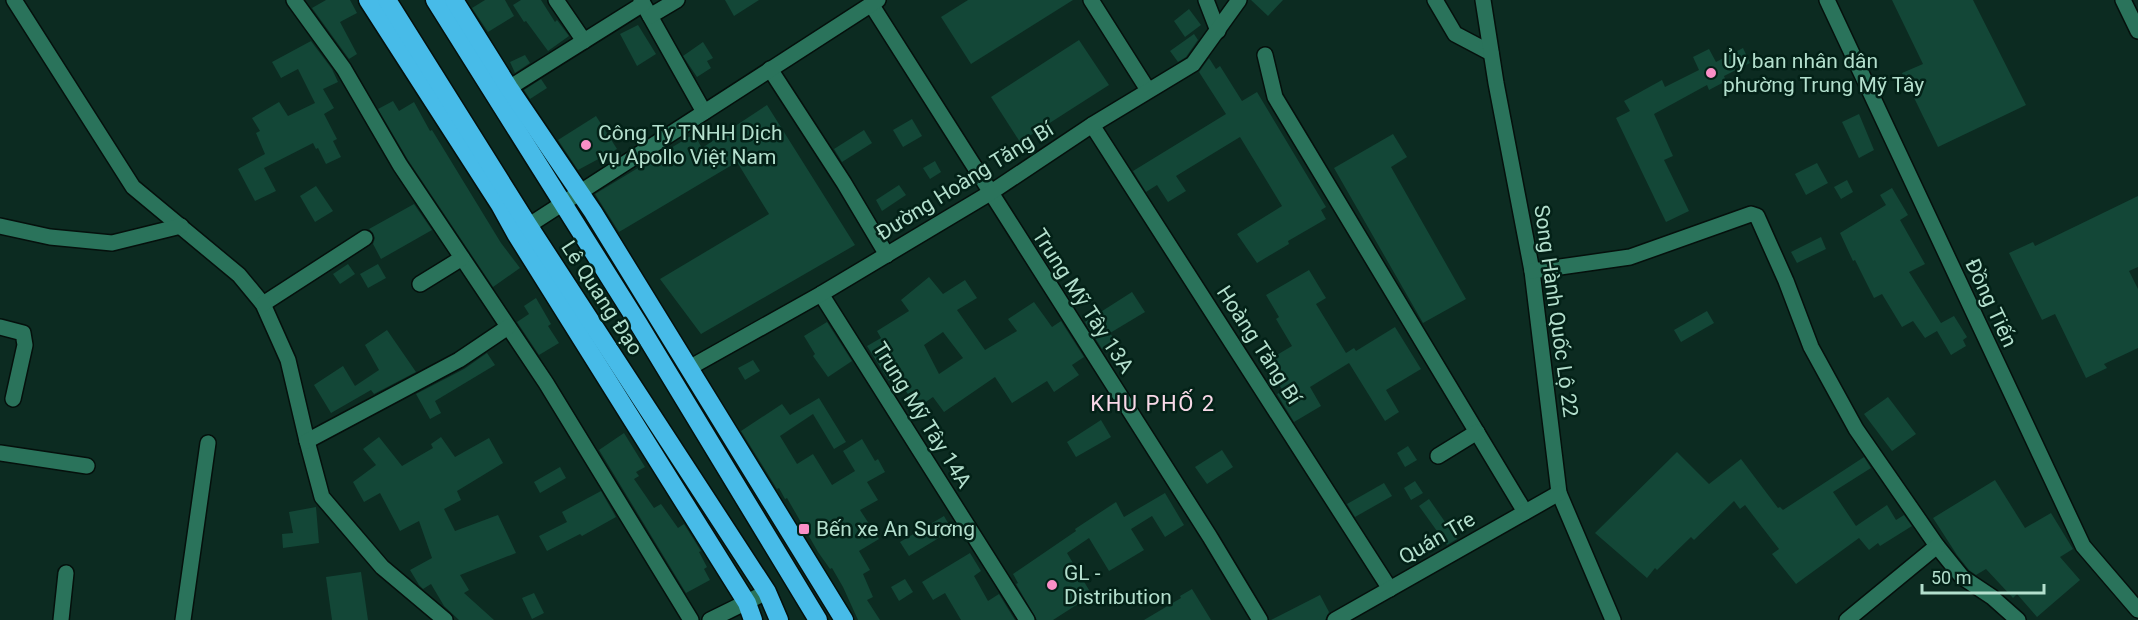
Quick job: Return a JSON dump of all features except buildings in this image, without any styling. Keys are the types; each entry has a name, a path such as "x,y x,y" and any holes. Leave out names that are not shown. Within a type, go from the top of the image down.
{"highway":[{"name":"Lê Quang Đạo","path":"368,0 500,205 522,230 527,250 750,612"},
{"name":"Lê Quang Đạo","path":"387,0 522,230 767,592 779,620"},
{"name":"Lê Quang Đạo","path":"435,0 638,323 818,620"},
{"name":"Lê Quang Đạo","path":"454,0 509,88 579,192 844,620"},
{"path":"638,323 654,312"}],"street":[{"path":"14,0 133,187 239,275 263,304 288,360 322,497 382,567 445,620"},
{"path":"294,0 344,69 400,165 546,383 691,620"},
{"path":"556,0 584,41"},
{"path":"509,88 584,41 645,7 677,0"},
{"path":"1091,0 1148,90"},
{"path":"1206,0 1218,31"},
{"name":"Đường Hoàng Tăng Bí","path":"689,368 821,294 990,193 1092,125 1193,64 1239,0"},
{"path":"1435,0 1455,34 1491,53"},
{"name":"Song Hành Quốc Lộ 22","path":"1483,0 1532,271 1559,493 1613,620"},
{"name":"Đồng Tiến","path":"1827,0 2083,546 2138,610"},
{"path":"2123,0 2138,31"},
{"path":"522,230 876,1"},
{"name":"Trung Mỹ Tây 13A","path":"876,1 990,193 1210,537 1260,620"},
{"path":"645,7 704,112"},
{"path":"1265,55 1275,97 1525,512"},
{"path":"770,69 844,183 887,255"},
{"name":"Hoàng Tăng Bí","path":"1092,125 1390,589"},
{"path":"1532,271 1630,257 1750,214 1757,216 1786,281 1811,347 1856,429 1937,546 1962,577 1992,597 2018,620"},
{"path":"0,226 50,237 112,243 181,226"},
{"path":"263,304 365,238"},
{"path":"420,284 462,258"},
{"name":"Trung Mỹ Tây 14A","path":"821,294 1027,620"},
{"path":"0,327 22,333 25,345 14,399"},
{"path":"307,441 459,360 508,327"},
{"path":"1438,456 1477,432"},
{"path":"183,620 208,443"},
{"path":"0,453 87,466"},
{"name":"Quán Tre","path":"1335,620 1559,493"},
{"path":"1847,620 1937,546"},
{"path":"61,620 66,573"},
{"path":"711,620 750,612 767,592"}],"place":[{"name":"Ủy ban nhân dân phường Trung Mỹ Tây","path":"1711,73"},
{"name":"Công Ty TNHH Dịch vụ Apollo Việt Nam","path":"586,145"},
{"name":"Bến xe An Sương","path":"804,529"},
{"name":"GL - Distribution","path":"1052,585"}],"district":[{"name":"KHU PHỐ 2","path":"1153,403"}]}
